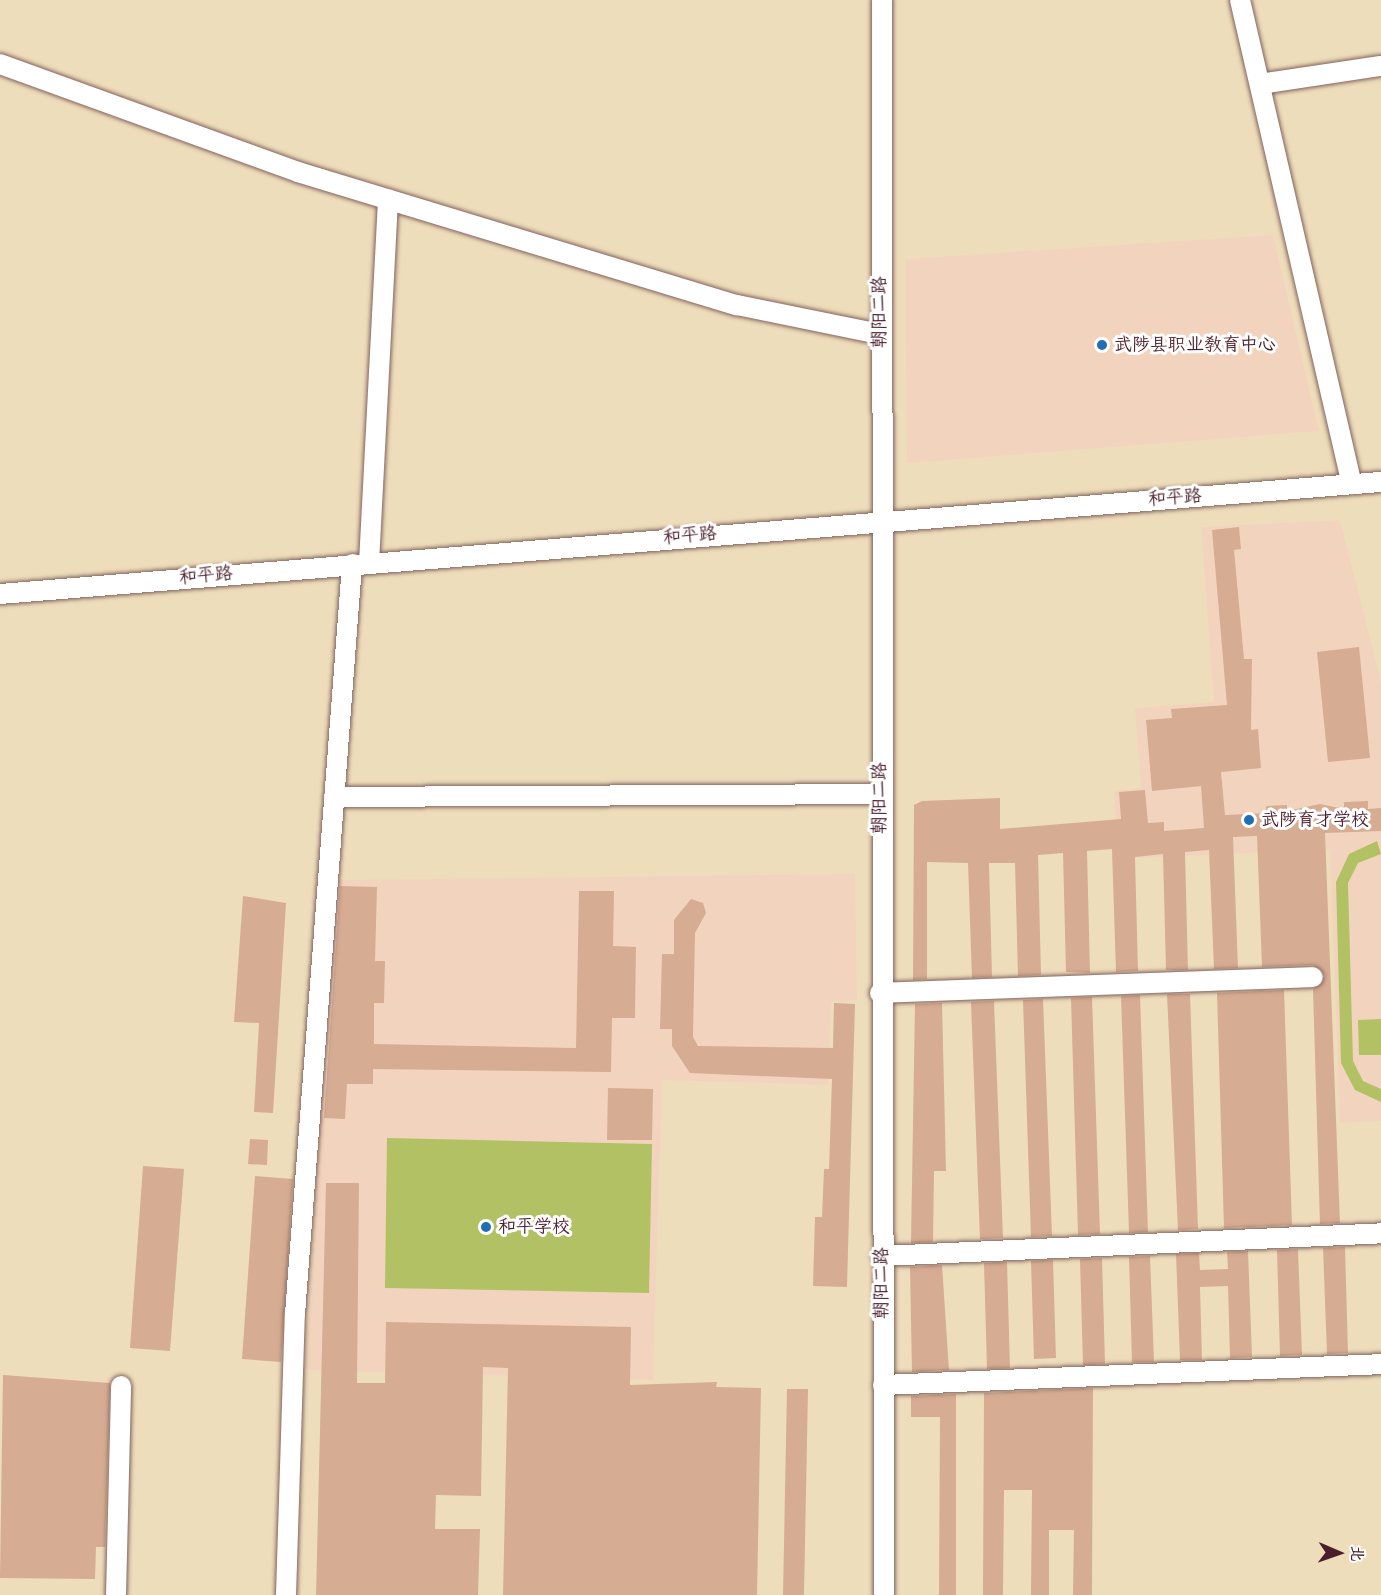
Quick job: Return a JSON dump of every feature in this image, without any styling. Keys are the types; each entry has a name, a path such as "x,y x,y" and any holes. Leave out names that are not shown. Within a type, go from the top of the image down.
{"street":[{"name":"朝阳二路","path":"882,0 879,521 884,1595"},
{"path":"1240,0 1352,484"},
{"path":"0,64 388,199 737,305 880,334"},
{"path":"1260,84 1381,66"},
{"path":"286,1595 295,1314 334,797 361,563 388,199"},
{"name":"和平路","path":"0,594 1381,482"},
{"path":"334,797 880,794"},
{"path":"880,993 1313,977"},
{"path":"882,1256 1381,1233"},
{"path":"883,1385 1381,1364"},
{"path":"116,1595 121,1386"}],"shaded area":[{"name":"武陟县职业教育中心","path":"1273,235 1319,431 907,463 905,259"},
{"name":"武陟育才学校","path":"1340,520 1381,682 1381,1121 1340,1123 1330,849 1119,859 1114,791 1141,788 1135,708 1214,702 1201,527"},
{"name":"和平学校","path":"855,874 857,1000 831,1002 828,1085 662,1080 653,1380 305,1370 336,880"}],"green space":[{"path":"1377,841 1381,854 1358,863 1348,883 1353,1061 1363,1081 1381,1089 1381,1102 1355,1090 1341,1063 1336,882 1349,854"},
{"path":"1381,1019 1381,1055 1359,1055 1358,1020"},
{"path":"387,1138 652,1144 649,1293 385,1288"}],"building":[{"path":"1239,527 1241,549 1234,550 1244,659 1252,659 1251,730 1258,729 1261,768 1221,772 1225,815 1266,813 1266,806 1287,805 1287,811 1320,804 1344,809 1344,802 1368,801 1368,809 1381,808 1381,831 1325,833 1340,1223 1320,1224 1313,989 1325,976 1313,965 1262,967 1257,836 1233,837 1238,968 1214,969 1209,850 1185,852 1188,970 1166,970 1163,854 1135,857 1138,971 1116,972 1112,849 1087,851 1090,973 1066,972 1063,853 1038,855 1041,975 1018,976 1015,863 989,863 992,977 972,978 968,863 927,862 927,979 913,980 914,805 922,801 1000,798 1000,829 1121,819 1119,792 1145,790 1148,823 1164,822 1164,831 1204,828 1201,786 1152,791 1146,720 1172,718 1171,709 1227,705 1212,530"},
{"path":"1359,647 1370,758 1328,762 1317,652"},
{"path":"340,886 377,887 375,961 385,961 384,1003 374,1003 374,1044 576,1048 579,891 614,891 613,946 636,947 635,1018 612,1018 611,1072 373,1069 373,1084 347,1084 345,1119 324,1118"},
{"path":"243,896 286,903 273,1113 254,1112 259,1023 234,1022"},
{"path":"691,899 703,903 706,913 695,933 693,1037 698,1046 833,1048 834,1003 855,1004 847,1287 813,1286 815,1217 822,1217 824,1169 829,1169 832,1079 690,1073 672,1046 672,1029 660,1029 662,954 674,954 674,920"},
{"path":"1284,990 1292,1225 1224,1228 1217,993"},
{"path":"1167,994 1190,994 1198,1229 1178,1230"},
{"path":"1140,995 1148,1232 1129,1233 1121,996"},
{"path":"1092,997 1100,1234 1078,1235 1071,998"},
{"path":"1043,999 1052,1236 1031,1237 1023,1000"},
{"path":"994,1001 1003,1238 980,1239 971,1002"},
{"path":"942,1003 946,1171 934,1171 933,1242 911,1243 915,1004"},
{"path":"608,1088 653,1089 652,1140 607,1140"},
{"path":"250,1139 268,1140 267,1165 248,1164"},
{"path":"143,1166 184,1169 170,1351 130,1348"},
{"path":"255,1176 293,1179 281,1362 242,1359"},
{"path":"326,1183 359,1183 357,1383 385,1383 386,1322 631,1327 630,1385 717,1382 716,1387 761,1388 757,1595 503,1595 508,1368 483,1367 481,1496 436,1495 435,1529 480,1529 478,1595 316,1595"},
{"path":"1345,1247 1348,1353 1327,1354 1323,1248"},
{"path":"1298,1249 1302,1355 1280,1356 1277,1250"},
{"path":"1248,1251 1252,1357 1230,1358 1228,1286 1200,1287 1202,1360 1180,1360 1176,1254 1199,1253 1200,1270 1228,1269 1227,1252"},
{"path":"1150,1256 1154,1362 1132,1362 1129,1257"},
{"path":"1102,1258 1105,1364 1083,1365 1080,1259"},
{"path":"1053,1260 1056,1358 1034,1359 1031,1261"},
{"path":"1007,1262 1010,1368 987,1369 984,1263"},
{"path":"942,1265 949,1370 912,1372 910,1267"},
{"path":"3,1375 110,1383 105,1547 96,1547 95,1579 0,1578"},
{"path":"1093,1388 1092,1595 1073,1595 1074,1530 1049,1530 1049,1595 1031,1595 1032,1490 1004,1490 1003,1595 983,1595 984,1393"},
{"path":"787,1389 808,1389 804,1595 783,1595"},
{"path":"956,1394 956,1595 939,1595 940,1417 911,1417 911,1396"}],"place":[{"name":"武陟县职业教育中心","path":"1102,345"},
{"name":"武陟育才学校","path":"1249,820"},
{"name":"和平学校","path":"486,1227"}]}
